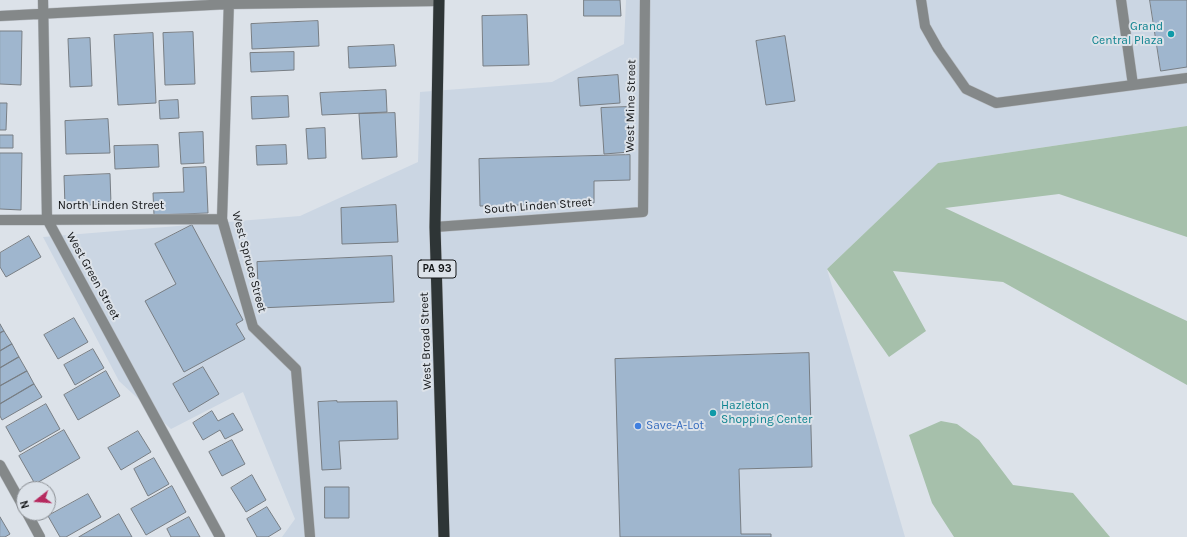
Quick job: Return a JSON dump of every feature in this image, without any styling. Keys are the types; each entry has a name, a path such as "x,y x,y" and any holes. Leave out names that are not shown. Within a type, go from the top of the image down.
{"highway":[{"name":"West Broad Street","path":"439,0 436,227 444,537"}],"street":[{"name":"West Green Street","path":"43,0 47,219 220,537"},
{"path":"0,16 229,2 439,0"},
{"name":"West Mine Street","path":"643,212 645,0"},
{"path":"921,0 925,26 938,49 966,89 996,103 1187,78"},
{"path":"1120,0 1133,85"},
{"name":"West Spruce Street","path":"229,2 222,219 253,327 296,369 310,537"},
{"name":"South Linden Street","path":"436,227 643,212"},
{"name":"North Linden Street","path":"0,220 222,219"},
{"path":"0,465 16,494"},
{"path":"31,521 40,537"}],"shaded area":[{"path":"626,0 1187,0 1187,126 938,163 827,269 905,537 282,537 295,519 243,392 171,429 119,381 43,237 300,216 418,162 420,92 552,82 624,44"}],"green space":[{"path":"1187,126 1187,237 1059,194 945,208 1187,321 1187,385 1003,282 893,271 926,331 889,357 827,269 938,163"},
{"path":"941,421 957,424 979,440 1013,485 1073,493 1110,537 954,537 932,503 909,435"}],"building":[{"path":"584,0 620,0 621,16 584,16"},
{"name":"Grand Central Plaza","path":"1150,0 1187,0 1187,67 1161,71"},
{"path":"527,15 529,65 483,66 482,16"},
{"path":"318,21 319,46 252,49 251,24"},
{"path":"0,31 22,31 21,85 0,84"},
{"path":"193,32 195,84 165,85 163,33"},
{"path":"153,33 156,103 118,105 114,35"},
{"path":"785,36 795,101 766,105 756,41"},
{"path":"90,38 92,86 70,87 68,39"},
{"path":"394,45 396,66 349,68 348,47"},
{"path":"294,52 294,70 251,72 250,53"},
{"path":"618,75 620,103 580,106 578,78"},
{"path":"386,90 387,112 322,115 320,93"},
{"path":"288,96 289,117 252,119 251,97"},
{"path":"178,100 179,118 160,119 159,101"},
{"path":"0,103 7,103 6,130 0,130"},
{"path":"627,107 630,152 604,154 601,108"},
{"path":"395,113 397,157 362,159 359,114"},
{"path":"108,119 110,153 66,154 65,121"},
{"path":"325,128 326,158 308,159 306,129"},
{"path":"203,132 204,163 181,164 179,133"},
{"path":"0,135 13,135 13,148 0,148"},
{"path":"158,145 159,167 115,169 114,146"},
{"path":"286,145 287,164 257,165 256,146"},
{"path":"0,153 22,153 21,210 0,209"},
{"path":"630,155 630,180 594,181 594,203 480,206 479,159"},
{"path":"206,167 208,213 154,215 153,193 184,192 183,168"},
{"path":"110,174 111,204 65,206 64,176"},
{"path":"396,205 398,242 342,244 341,208"},
{"path":"192,225 243,320 236,324 245,339 184,372 145,301 176,284 155,244"},
{"path":"29,236 41,257 6,277 0,267 0,253"},
{"path":"392,256 394,302 259,308 257,262"},
{"path":"74,318 88,342 58,359 44,335"},
{"path":"0,324 4,331 0,333"},
{"path":"4,331 12,344 0,351 0,333"},
{"path":"12,344 19,357 0,368 0,351"},
{"path":"93,349 104,368 75,385 64,365"},
{"name":"Hazleton Shopping Center","path":"809,353 812,467 739,469 741,534 771,534 771,537 620,537 615,359"},
{"path":"19,357 27,371 0,386 0,368"},
{"path":"203,367 219,394 189,412 173,384"},
{"path":"27,371 34,384 0,404 0,386"},
{"path":"106,371 120,396 78,420 64,395"},
{"path":"34,384 42,397 2,420 0,416 0,404"},
{"path":"397,401 398,439 339,441 341,469 322,470 318,402"},
{"path":"46,404 60,429 20,452 6,427"},
{"path":"212,411 218,421 233,413 243,430 225,439 220,430 203,440 193,423"},
{"path":"64,430 80,458 40,481 33,481 19,456"},
{"path":"138,431 151,452 121,470 108,448"},
{"path":"232,440 245,464 222,476 209,452"},
{"path":"154,458 169,484 148,496 134,469"},
{"path":"252,475 266,500 246,512 231,488"},
{"path":"172,486 186,512 146,535 131,509"},
{"path":"325,487 349,487 349,518 325,518"},
{"path":"88,494 101,517 66,537 60,537 51,521 56,521 56,512"},
{"path":"267,507 281,529 268,537 257,537 247,519"},
{"path":"119,514 132,537 79,537"},
{"path":"0,517 10,534 5,537 0,537"},
{"path":"189,517 200,537 171,537 167,529"}],"place":[{"name":"Grand Central Plaza","path":"1171,34"},
{"name":"Hazleton Shopping Center","path":"713,413"},
{"name":"Save-A-Lot","path":"638,426"}]}
